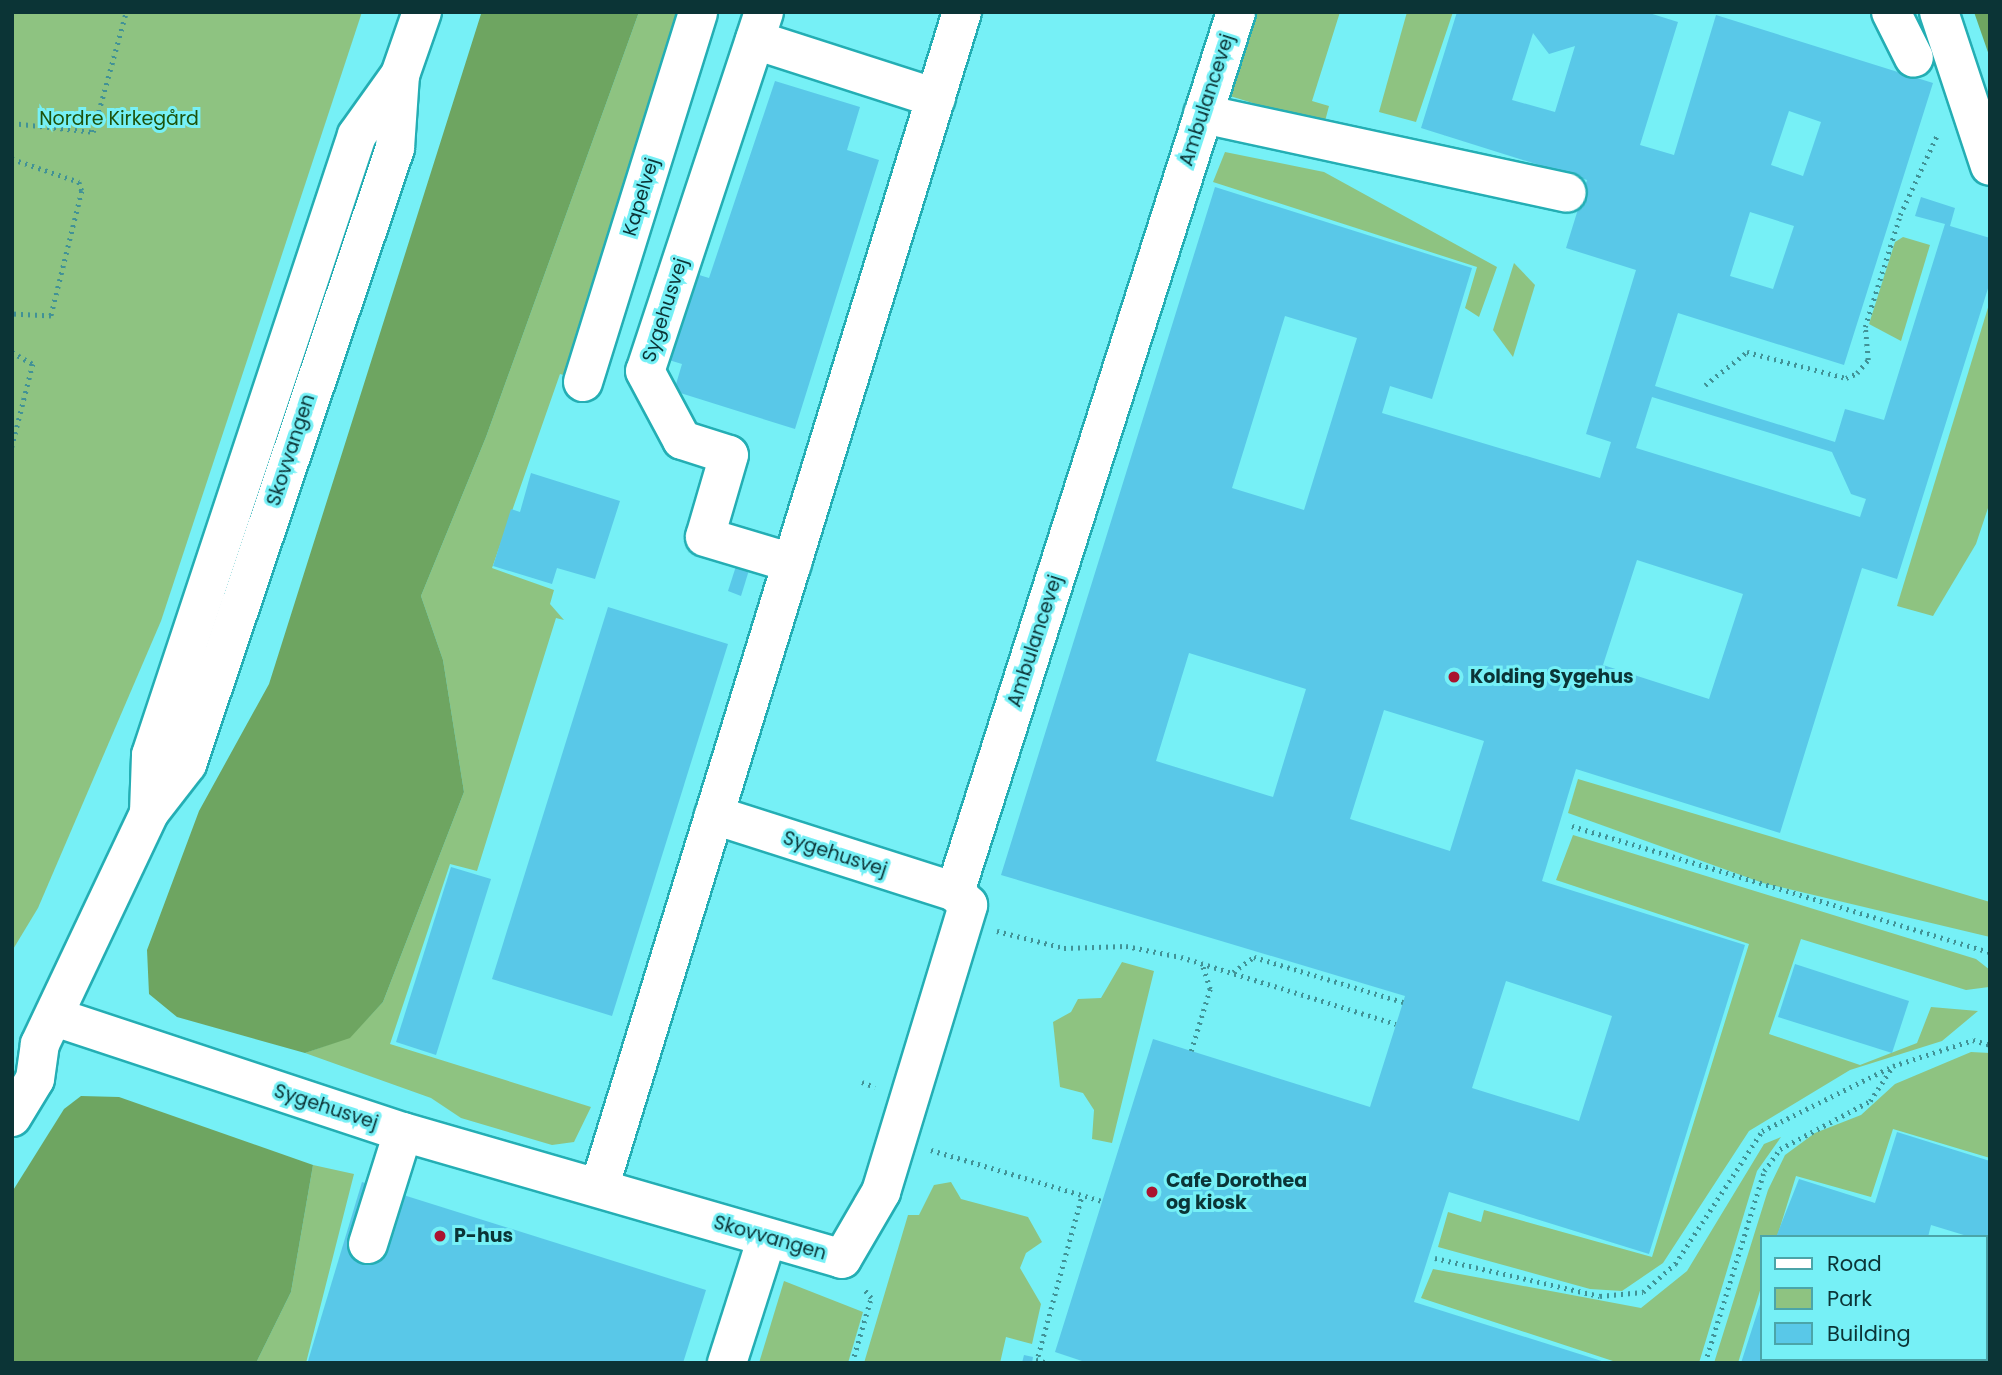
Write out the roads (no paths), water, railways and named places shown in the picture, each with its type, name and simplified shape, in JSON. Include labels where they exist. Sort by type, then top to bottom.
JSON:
[{"type":"street","name":"Skovvangen","points":[[12,1117],[35,1079],[36,1042],[149,813],[151,755],[357,135],[400,75],[422,12]]},
{"type":"street","name":"Kapelvej","points":[[583,382],[698,12]]},
{"type":"street","points":[[600,1185],[962,12]]},
{"type":"street","name":"Ambulancevej","points":[[842,1259],[881,1192],[959,907],[1236,12]]},
{"type":"street","points":[[1891,12],[1914,58]]},
{"type":"street","points":[[1939,12],[1990,166]]},
{"type":"street","name":"Sygehusvej","points":[[792,564],[705,537],[729,455],[682,440],[645,371],[760,26],[936,98]]},
{"type":"street","points":[[1203,114],[1567,193]]},
{"type":"street","name":"Sygehusvej","points":[[714,814],[959,907]]},
{"type":"street","name":"Sygehusvej","points":[[36,1042],[403,1132],[600,1185],[698,1217]]},
{"type":"street","points":[[368,1244],[403,1132]]},
{"type":"street","name":"Skovvangen","points":[[698,1217],[842,1259]]},
{"type":"street","points":[[727,1363],[767,1238]]},
{"type":"place","name":"Kolding Sygehus","points":[[1454,677]]},
{"type":"place","name":"Cafe Dorothea og kiosk","points":[[1152,1192]]},
{"type":"place","name":"P-hus","points":[[440,1236]]},
{"type":"park label","name":"Nordre Kirkegård","points":[[119,119]]}]
